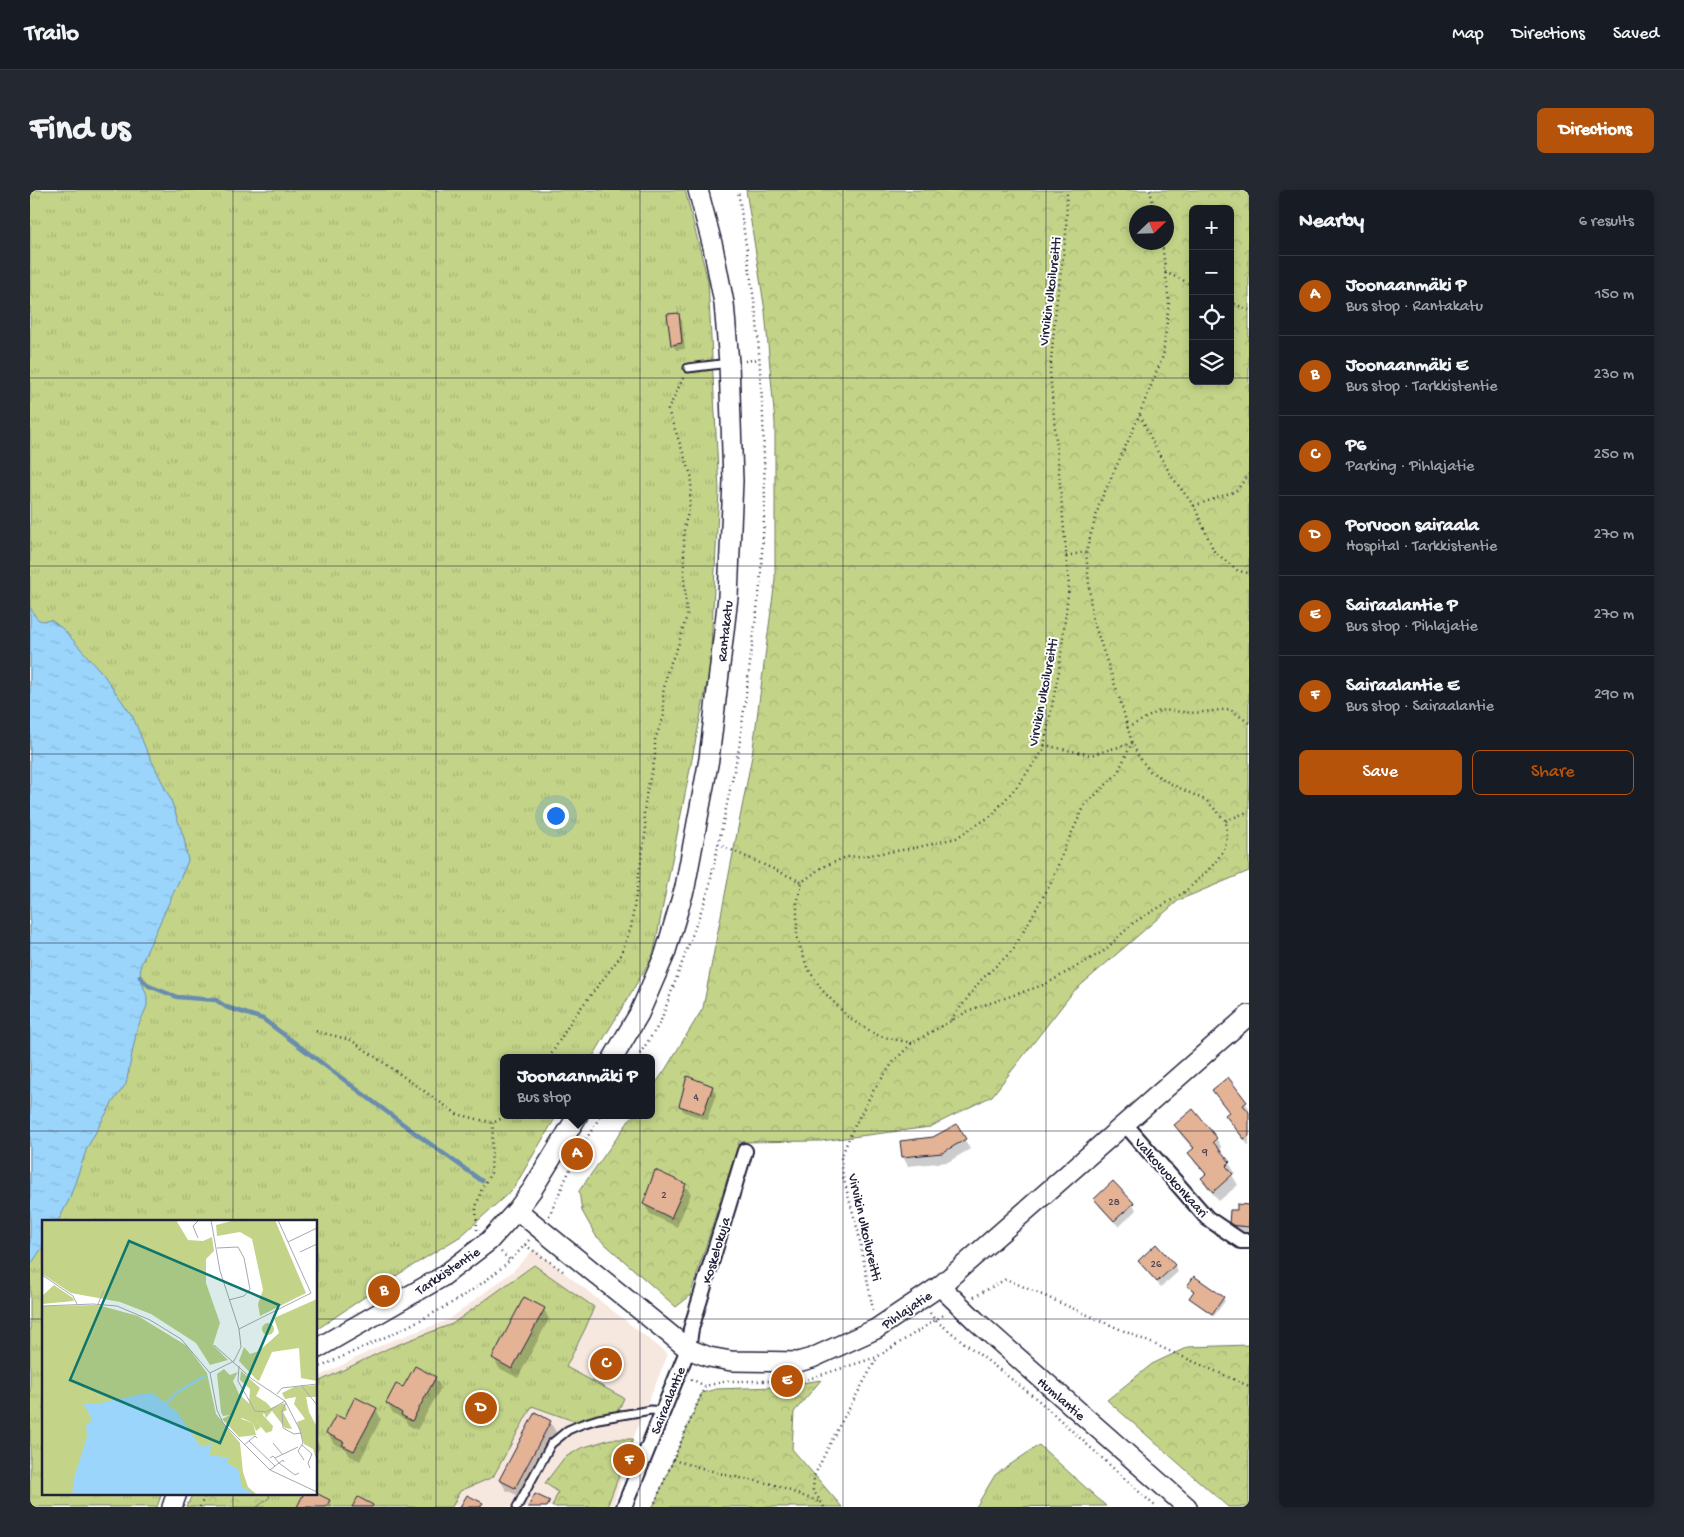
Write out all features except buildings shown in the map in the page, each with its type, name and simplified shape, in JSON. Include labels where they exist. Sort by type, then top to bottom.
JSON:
[{"type":"street","name":"Rantakatu","points":[[615,1054],[639,1014],[665,954],[685,887],[709,759],[729,578],[733,481],[729,363],[724,303],[713,247],[698,190]]},
{"type":"street","name":"Pihlajatie","points":[[517,1210],[688,1349],[709,1357],[731,1361],[798,1362],[866,1335],[940,1286],[1249,1015]]},
{"type":"street","points":[[517,1210],[532,1190],[576,1119]]},
{"type":"street","name":"Valkovuokonkaari","points":[[1124,1123],[1208,1218],[1241,1241],[1249,1241]]},
{"type":"street","name":"Koskelokuja","points":[[688,1349],[691,1329],[745,1151]]},
{"type":"street","name":"Tarkkistentie","points":[[318,1348],[454,1268],[489,1241],[517,1210]]},
{"type":"street","name":"Humlantie","points":[[940,1286],[1041,1380],[1187,1507]]},
{"type":"street","name":"Sairaalantie","points":[[624,1507],[688,1349]]},
{"type":"street","points":[[172,1507],[177,1494]]},
{"type":"lane","points":[[688,368],[729,363]]},
{"type":"lane","points":[[517,1507],[550,1444],[568,1430],[598,1419],[651,1410],[664,1410]]},
{"type":"path","name":"Virvikin ulkoilureitti","points":[[802,882],[821,868],[846,857],[915,848],[956,838],[990,816],[1023,778],[1043,751],[1059,671],[1069,586],[1050,372],[1056,306],[1066,235],[1067,190]]},
{"type":"path","points":[[1150,190],[1153,205]]},
{"type":"path","points":[[1163,250],[1169,302],[1163,356],[1140,414],[1100,502],[1086,552],[1092,617],[1132,743],[1139,757],[1150,771],[1173,785],[1207,801],[1226,821],[1249,811]]},
{"type":"path","points":[[1165,272],[1189,283]]},
{"type":"path","points":[[1234,304],[1249,310]]},
{"type":"path","points":[[551,1054],[573,1018],[620,957],[631,927],[646,829],[644,813],[646,795],[655,758],[656,740],[664,715],[663,693],[668,669],[678,646],[687,615],[684,578],[684,528],[689,510],[692,478],[668,410],[688,368]]},
{"type":"path","points":[[1140,414],[1156,450],[1172,477],[1194,506],[1214,551],[1238,571],[1249,573]]},
{"type":"path","points":[[1194,506],[1236,491],[1249,474]]},
{"type":"path","points":[[1066,556],[1086,552]]},
{"type":"path","points":[[1127,728],[1161,710],[1195,712],[1230,710],[1249,722]]},
{"type":"path","points":[[1044,744],[1091,755],[1132,743]]},
{"type":"path","points":[[950,1021],[981,980],[1013,950],[1052,881],[1064,847],[1085,806],[1117,774],[1132,743]]},
{"type":"path","name":"Virvikin ulkoilureitti","points":[[874,1317],[860,1239],[843,1177],[841,1157],[873,1091],[894,1061],[912,1042],[970,1010],[1046,984],[1104,951],[1133,923],[1185,892],[1215,863],[1225,848],[1227,836],[1226,821]]},
{"type":"path","points":[[718,844],[802,882],[797,903],[797,938],[807,967],[822,990],[850,1019],[879,1036],[912,1042]]},
{"type":"path","points":[[311,1030],[351,1040],[457,1114],[493,1123],[500,1119]]},
{"type":"path","points":[[471,1234],[476,1228],[476,1207],[482,1188],[491,1173],[493,1123]]},
{"type":"path","points":[[653,1507],[705,1386],[728,1381],[802,1381],[877,1357],[935,1320],[1006,1279],[1249,1386]]},
{"type":"path","points":[[920,1301],[935,1320],[1037,1399],[1156,1507]]},
{"type":"path","points":[[824,1507],[813,1490],[814,1476],[877,1357]]},
{"type":"path","points":[[673,1460],[730,1476],[772,1484],[820,1503]]},
{"type":"path","points":[[200,1507],[206,1494]]},
{"type":"shaded area","points":[[534,1249],[668,1354],[633,1439],[613,1507],[186,1507],[192,1494],[318,1494],[318,1377],[386,1343],[448,1320],[512,1272]]},
{"type":"green space","points":[[30,190],[685,190],[708,281],[719,490],[710,668],[653,956],[594,1054],[500,1054],[500,1119],[555,1119],[513,1189],[461,1236],[394,1277],[318,1329],[318,1220],[42,1220],[42,1494],[162,1494],[157,1507],[30,1507]]},
{"type":"green space","points":[[746,190],[1249,190],[1249,871],[1179,900],[1073,992],[992,1096],[930,1127],[821,1141],[739,1142],[690,1296],[676,1307],[596,1236],[582,1211],[579,1191],[630,1119],[655,1119],[655,1084],[703,1008],[752,756],[775,580],[775,423],[765,311]]},
{"type":"green space","points":[[534,1265],[594,1307],[566,1367],[624,1398],[616,1416],[582,1424],[532,1406],[493,1477],[460,1491],[452,1507],[257,1507],[270,1497],[268,1494],[318,1494],[318,1382],[389,1348],[452,1324]]},
{"type":"green space","points":[[1249,1345],[1249,1507],[1228,1507],[1107,1400],[1152,1364],[1188,1347]]},
{"type":"green space","points":[[821,1380],[794,1412],[792,1449],[842,1507],[653,1507],[702,1393],[716,1389],[776,1387]]},
{"type":"green space","points":[[611,1439],[633,1439],[607,1507],[552,1507],[558,1492],[545,1483],[564,1458],[581,1448]]},
{"type":"green space","points":[[1039,1445],[1106,1506],[976,1507],[995,1475]]},
{"type":"green space","points":[[192,1494],[268,1494],[270,1497],[259,1507],[186,1507]]},
{"type":"water","points":[[30,607],[38,619],[43,621],[51,620],[64,630],[103,674],[133,717],[145,747],[171,800],[184,838],[188,861],[141,964],[140,977],[147,996],[147,1006],[137,1029],[126,1084],[112,1103],[87,1148],[69,1200],[59,1220],[42,1220],[42,1248],[30,1266]]},
{"type":"waterway","points":[[140,977],[149,986],[177,997],[216,1000],[226,1007],[263,1019],[482,1181]]},
{"type":"place","name":"Joonaanmäki P","points":[[577,1154]]},
{"type":"place","name":"Joonaanmäki E","points":[[384,1291]]},
{"type":"place","name":"P6","points":[[606,1364]]},
{"type":"place","name":"Sairaalantie P","points":[[787,1381]]},
{"type":"place","name":"Porvoon sairaala","points":[[481,1408]]},
{"type":"place","name":"Sairaalantie E","points":[[629,1460]]}]
